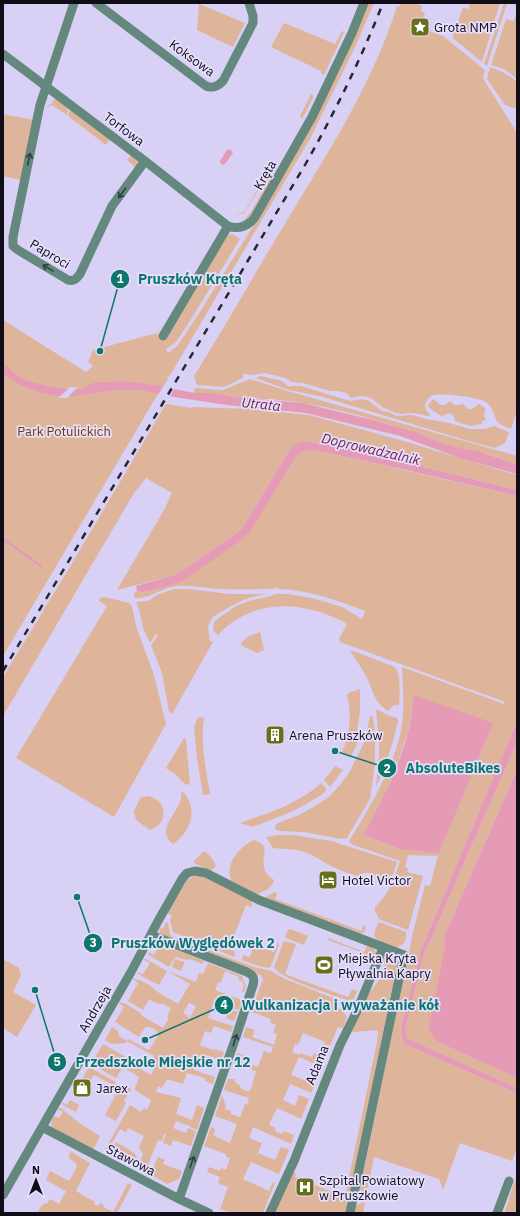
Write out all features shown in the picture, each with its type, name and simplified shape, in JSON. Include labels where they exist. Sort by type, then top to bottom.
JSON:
[{"type":"street","points":[[46,86],[74,3]]},
{"type":"street","name":"Koksowa","points":[[96,3],[206,86],[211,88],[217,86],[223,81],[253,23],[253,16],[248,3]]},
{"type":"street","name":"Kręta","points":[[228,226],[238,228],[252,222],[256,216],[312,117],[347,46],[364,3]]},
{"type":"street","name":"Torfowa","points":[[3,54],[146,161],[228,226]]},
{"type":"street","name":"Paproci","points":[[46,86],[38,113],[13,237],[14,246],[18,250],[68,280],[76,280],[112,206],[146,161]]},
{"type":"street","points":[[163,336],[228,226]]},
{"type":"street","name":"Andrzeja","points":[[3,1195],[131,972],[184,875],[195,871],[206,873],[259,900],[383,948]]},
{"type":"street","points":[[150,935],[247,972],[253,977],[253,985],[236,1037],[179,1199]]},
{"type":"street","points":[[350,1213],[404,955],[383,948]]},
{"type":"street","name":"Adama","points":[[270,1213],[294,1161],[340,1045],[356,1013],[383,948]]},
{"type":"street","name":"Stawowa","points":[[42,1127],[179,1199],[209,1213]]},
{"type":"street","points":[[497,1213],[509,1181]]},
{"type":"green space","name":"Park Potulickich","points":[[368,3],[374,3],[356,45],[311,137],[169,377],[167,377],[168,379],[3,656],[3,320],[86,372],[93,366],[88,362],[93,350],[157,333],[162,325],[157,334],[158,336],[227,235],[232,234],[240,239],[176,342],[166,349],[168,353],[171,351],[170,355],[172,350],[178,345],[198,315],[260,215]]},
{"type":"green space","points":[[402,3],[413,3],[422,6],[421,11],[425,13],[420,28],[443,36],[485,70],[483,77],[484,80],[517,133],[517,410],[511,429],[498,422],[492,408],[486,402],[467,397],[450,395],[431,396],[425,406],[430,415],[428,416],[413,413],[401,414],[384,408],[368,397],[360,396],[351,398],[346,393],[330,391],[303,383],[291,382],[286,378],[265,373],[249,375],[243,373],[243,378],[224,387],[197,385],[194,376],[337,138],[377,60],[397,6],[400,6]]},
{"type":"green space","points":[[470,3],[500,3],[482,62],[453,38],[463,8],[469,9]]},
{"type":"green space","points":[[504,3],[507,3],[487,66],[484,64]]},
{"type":"green space","points":[[199,4],[245,23],[233,47],[197,30]]},
{"type":"green space","points":[[517,11],[517,79],[504,69],[491,65],[506,19],[514,21]]},
{"type":"green space","points":[[284,23],[335,44],[342,31],[344,32],[324,75],[321,71],[271,47]]},
{"type":"green space","points":[[490,67],[505,73],[517,82],[517,109],[505,105],[487,79]]},
{"type":"green space","points":[[311,94],[314,96],[302,119],[300,116]]},
{"type":"green space","points":[[55,98],[68,108],[67,115],[52,105],[45,108],[52,103]]},
{"type":"green space","points":[[70,109],[110,139],[106,145],[68,116]]},
{"type":"green space","points":[[3,114],[33,120],[21,180],[3,176]]},
{"type":"green space","points":[[131,155],[137,160],[138,163],[135,170],[134,166],[127,160]]},
{"type":"green space","points":[[274,162],[277,164],[266,178],[244,213],[234,215],[244,212]]},
{"type":"green space","points":[[277,171],[250,218],[243,222],[251,212],[269,180]]},
{"type":"green space","points":[[261,376],[282,381],[288,386],[301,386],[350,401],[361,399],[369,401],[382,411],[397,416],[412,415],[470,429],[485,429],[494,426],[509,432],[505,443],[495,448],[323,397],[289,390],[255,378]]},
{"type":"green space","points":[[250,379],[517,456],[517,464],[484,453],[458,448],[382,422],[343,411],[287,401],[194,393],[195,388],[223,390]]},
{"type":"green space","points":[[434,399],[440,405],[445,405],[450,401],[455,405],[463,404],[468,409],[472,409],[479,404],[485,408],[484,416],[486,419],[481,424],[471,426],[455,421],[453,415],[450,413],[444,415],[443,417],[429,408],[428,405]]},
{"type":"green space","points":[[166,404],[191,408],[250,409],[309,415],[404,441],[517,475],[517,490],[341,447],[302,441],[290,449],[241,530],[185,569],[172,576],[117,590],[164,510],[172,493],[146,478],[134,493],[3,716],[3,677]]},
{"type":"green space","points":[[307,450],[315,450],[330,453],[517,496],[517,721],[421,950],[402,1023],[401,1033],[404,1044],[517,1093],[517,1148],[512,1161],[460,1143],[443,1190],[439,1179],[374,1157],[366,1195],[360,1189],[413,932],[425,885],[430,886],[438,856],[408,855],[405,867],[408,868],[407,872],[423,876],[408,930],[379,919],[375,911],[375,907],[391,886],[400,861],[351,844],[349,841],[380,788],[397,746],[403,715],[402,667],[504,704],[505,702],[340,642],[339,639],[347,624],[314,610],[280,606],[263,608],[247,614],[232,623],[218,635],[215,632],[214,633],[213,627],[215,621],[238,605],[276,594],[288,594],[312,598],[333,604],[344,608],[362,619],[365,611],[322,596],[301,591],[279,589],[275,587],[275,589],[219,589],[176,586],[140,598],[135,598],[134,593],[137,591],[142,592],[161,588],[250,532],[297,455]],"holes":[[[414,696],[400,849],[363,835],[382,802],[395,770],[408,731]]]},
{"type":"green space","points":[[174,589],[189,589],[229,594],[267,594],[243,600],[214,616],[208,629],[209,640],[213,642],[172,714],[169,712],[162,673],[151,645],[158,635],[156,634],[150,643],[143,628],[136,602],[148,601],[157,595]]},
{"type":"green space","points":[[102,597],[129,603],[132,606],[136,626],[154,675],[166,724],[114,817],[16,758],[107,606],[98,600]]},
{"type":"green space","points":[[260,632],[264,650],[257,653],[241,645],[241,643],[249,636]]},
{"type":"green space","points":[[350,651],[395,667],[399,680],[399,705],[394,705],[388,711],[379,703],[374,695],[369,681]]},
{"type":"green space","points":[[360,689],[360,711],[357,734],[360,738],[351,756],[342,752],[347,738],[350,716],[347,695],[349,694],[348,693]]},
{"type":"green space","points":[[376,710],[397,718],[398,721],[389,754],[376,787],[379,740]]},
{"type":"green space","points":[[370,716],[373,718],[375,732],[375,762],[370,799],[347,838],[341,839],[304,832],[276,830],[276,824],[301,814],[315,806],[329,797],[339,786],[349,773],[365,741]]},
{"type":"green space","points":[[198,717],[204,718],[203,747],[210,794],[203,795],[194,727]]},
{"type":"green space","points":[[184,738],[186,740],[190,783],[187,785],[166,768]]},
{"type":"green space","points":[[517,742],[517,770],[446,932],[444,940],[445,948],[438,1042],[517,1078],[517,1088],[409,1039],[405,1032],[423,957]]},
{"type":"green space","points":[[335,766],[343,770],[330,787],[324,780]]},
{"type":"green space","points":[[321,783],[327,789],[323,794],[293,811],[253,827],[240,823],[293,802],[303,797]]},
{"type":"green space","points":[[181,792],[184,793],[189,800],[192,814],[188,828],[173,844],[168,839],[166,828],[181,801]]},
{"type":"green space","points":[[148,796],[155,798],[159,802],[164,812],[161,823],[150,830],[137,821],[134,811],[141,797]]},
{"type":"green space","points":[[293,835],[331,841],[397,862],[393,875],[383,877],[370,873],[364,873],[357,876],[331,866],[310,854],[297,850],[273,848],[266,837]]},
{"type":"green space","points":[[254,840],[263,845],[265,851],[263,862],[265,869],[270,878],[274,880],[267,889],[257,894],[231,881],[230,872],[231,863],[236,855],[242,848]]},
{"type":"green space","points":[[204,851],[211,857],[216,866],[211,871],[194,863],[194,861]]},
{"type":"green space","points":[[196,875],[209,879],[252,901],[252,907],[246,905],[229,949],[235,952],[234,957],[173,932],[170,920],[172,916],[167,913],[186,881]]},
{"type":"green space","points":[[275,892],[277,893],[275,899],[329,919],[328,922],[266,898]]},
{"type":"green space","points":[[330,919],[361,931],[365,925],[366,929],[360,934],[329,923]]},
{"type":"green space","points":[[166,922],[168,923],[170,934],[173,937],[254,967],[271,971],[285,979],[338,1000],[336,1007],[342,1010],[347,1017],[343,1028],[338,1027],[330,1046],[324,1044],[325,1042],[303,1033],[298,1045],[295,1044],[292,1052],[299,1055],[300,1053],[312,1057],[314,1053],[319,1056],[320,1054],[325,1058],[322,1067],[299,1057],[291,1075],[315,1084],[311,1093],[290,1084],[283,1100],[295,1106],[299,1095],[309,1099],[301,1119],[277,1108],[269,1125],[276,1128],[275,1131],[282,1134],[284,1131],[294,1135],[291,1144],[253,1127],[249,1138],[262,1143],[258,1153],[275,1160],[281,1147],[289,1150],[279,1174],[251,1162],[243,1179],[269,1191],[273,1182],[275,1183],[263,1213],[233,1213],[220,1209],[228,1187],[218,1183],[220,1177],[207,1172],[209,1167],[220,1171],[221,1168],[226,1170],[230,1158],[226,1157],[226,1154],[204,1146],[211,1127],[215,1130],[214,1136],[230,1143],[237,1124],[215,1116],[222,1095],[226,1106],[225,1109],[231,1111],[231,1114],[240,1117],[245,1104],[247,1105],[249,1098],[224,1090],[228,1079],[234,1079],[236,1083],[241,1086],[240,1088],[249,1092],[253,1084],[256,1071],[233,1063],[237,1053],[246,1056],[245,1059],[251,1061],[250,1064],[258,1067],[264,1051],[271,1053],[273,1047],[243,1037],[246,1027],[255,1030],[252,1037],[274,1045],[277,1034],[273,1033],[276,1025],[270,1022],[271,1019],[251,1012],[263,979],[260,974],[256,975],[160,934],[159,927],[163,929]]},
{"type":"green space","points":[[379,922],[406,932],[406,939],[404,943],[398,947],[395,947],[376,939],[374,934]]},
{"type":"green space","points":[[290,929],[308,936],[304,945],[285,937]]},
{"type":"green space","points":[[328,938],[364,952],[367,946],[372,947],[376,952],[375,958],[371,962],[363,963],[366,954],[328,940]]},
{"type":"green space","points":[[284,941],[296,944],[285,974],[348,997],[352,989],[357,991],[354,999],[347,1000],[319,990],[295,981],[278,971],[274,967]]},
{"type":"green space","points":[[158,942],[164,943],[163,945],[204,961],[203,964],[189,959],[175,957],[169,967],[149,955],[148,952],[154,955],[157,949],[152,946]]},
{"type":"green space","points":[[278,942],[279,945],[269,968],[242,960],[243,955],[250,957],[254,945],[274,952]]},
{"type":"green space","points":[[386,954],[394,957],[397,965],[346,1213],[274,1213],[294,1172],[296,1173],[295,1177],[345,1197],[377,1042],[378,1030],[351,1031],[369,993],[378,981],[385,966],[383,961]]},
{"type":"green space","points":[[3,959],[19,968],[21,976],[13,992],[36,1005],[17,1037],[3,1028]]},
{"type":"green space","points":[[146,959],[167,971],[159,985],[144,978],[137,972],[143,974],[150,963],[144,960]]},
{"type":"green space","points":[[175,959],[185,962],[181,971],[172,967]]},
{"type":"green space","points":[[208,963],[242,976],[246,986],[244,992],[242,991],[244,985],[242,981],[238,980],[239,977],[225,971],[221,982],[218,983],[215,990],[242,1000],[239,1010],[232,1008],[234,1005],[215,999],[208,1018],[233,1026],[231,1032],[214,1026],[211,1033],[205,1031],[200,1045],[224,1052],[221,1060],[207,1055],[206,1058],[200,1055],[194,1070],[215,1077],[213,1084],[205,1081],[205,1078],[187,1073],[183,1084],[167,1079],[162,1088],[158,1086],[156,1092],[181,1098],[176,1114],[192,1120],[197,1105],[204,1108],[197,1130],[176,1121],[173,1128],[186,1133],[188,1128],[196,1131],[191,1146],[173,1140],[171,1146],[163,1143],[166,1134],[164,1134],[162,1141],[158,1140],[145,1172],[138,1168],[143,1154],[139,1147],[144,1136],[128,1128],[126,1132],[120,1129],[111,1145],[109,1152],[105,1150],[130,1105],[141,1112],[144,1108],[147,1110],[151,1100],[135,1090],[139,1077],[123,1067],[116,1078],[91,1064],[103,1044],[129,1059],[138,1065],[137,1067],[151,1075],[157,1063],[152,1060],[154,1056],[127,1041],[128,1039],[149,1050],[159,1034],[153,1028],[145,1027],[139,1037],[115,1022],[124,1007],[119,1002],[126,1004],[141,1013],[142,1016],[163,1028],[169,1020],[167,1016],[171,1008],[163,1004],[158,1004],[149,999],[143,1010],[128,1001],[138,983],[133,978],[148,985],[178,1004],[190,984],[167,971],[196,982],[199,973],[203,974]],"holes":[[[189,1003],[196,1006],[190,1018],[183,1013]]]},
{"type":"green space","points":[[229,1009],[238,1012],[234,1021],[226,1018]]},
{"type":"green space","points":[[112,1027],[118,1031],[119,1036],[127,1041],[126,1043],[112,1044],[105,1040]]},
{"type":"green space","points":[[89,1067],[116,1082],[115,1084],[124,1089],[126,1086],[131,1089],[124,1101],[126,1103],[116,1121],[105,1115],[119,1088],[94,1075],[87,1085],[81,1082],[77,1091],[76,1090]]},
{"type":"green space","points":[[70,1100],[79,1105],[76,1112],[63,1105],[62,1102],[67,1105]]},
{"type":"green space","points":[[61,1108],[79,1123],[100,1136],[93,1150],[52,1127],[51,1122],[54,1116],[59,1118],[63,1112],[57,1109]]},
{"type":"green space","points":[[116,1142],[134,1153],[137,1157],[133,1165],[115,1156],[117,1150],[113,1148]]},
{"type":"green space","points":[[70,1151],[90,1163],[76,1191],[95,1202],[94,1204],[98,1206],[100,1203],[104,1205],[103,1207],[113,1212],[128,1183],[132,1185],[117,1213],[38,1213],[41,1206],[46,1203],[47,1204],[50,1199],[59,1204],[66,1191],[46,1180],[50,1171],[69,1181],[77,1167],[76,1163],[69,1158]]},
{"type":"green space","points":[[158,1157],[165,1160],[163,1164],[182,1171],[179,1179],[167,1184],[150,1174]]},
{"type":"green space","points":[[517,1174],[517,1213],[504,1213],[506,1208]]},
{"type":"green space","points":[[365,1202],[363,1213],[354,1213],[356,1205]]},
{"type":"water","points":[[229,149],[233,152],[225,164],[222,165],[220,161]]},
{"type":"water","name":"Utrata","points":[[3,364],[25,380],[55,388],[81,390],[93,383],[122,381],[154,385],[194,393],[211,393],[234,397],[303,403],[373,420],[418,433],[458,448],[480,452],[517,464],[517,474],[460,458],[400,436],[306,413],[227,405],[174,397],[142,390],[115,390],[73,396],[55,396],[24,387],[3,374]]},
{"type":"water","points":[[302,441],[341,447],[517,490],[517,496],[315,450],[305,451],[297,455],[250,532],[241,540],[183,581],[161,588],[142,592],[137,591],[136,586],[172,576],[185,569],[241,530],[290,449],[295,444]]},
{"type":"water","points":[[414,695],[493,723],[439,853],[400,849],[363,835],[383,798],[404,746],[409,727]]},
{"type":"water","points":[[517,721],[517,742],[423,957],[405,1032],[409,1039],[517,1088],[517,1093],[404,1044],[401,1033],[402,1023],[421,950]]},
{"type":"water","points":[[517,770],[517,1078],[438,1042],[430,1032],[429,1026],[445,948],[444,940],[446,932]]},
{"type":"pier","points":[[164,385],[175,387],[169,398],[158,395]]},
{"type":"pier","points":[[70,387],[78,387],[67,398],[58,398]]},
{"type":"waterway","name":"Doprowadzalnik","points":[[3,539],[41,566]]},
{"type":"railway","points":[[3,671],[305,165],[347,85],[383,3]]},
{"type":"place","name":"Grota NMP","points":[[420,27]]},
{"type":"place","name":"Pruszków Kręta","points":[[100,351]]},
{"type":"place","name":"Arena Pruszków","points":[[275,735]]},
{"type":"place","name":"AbsoluteBikes","points":[[335,751]]},
{"type":"place","name":"Hotel Victor","points":[[328,880]]},
{"type":"place","name":"Pruszków Wyględówek 2","points":[[77,897]]},
{"type":"place","name":"Miejska Kryta Pływalnia Kapry","points":[[324,965]]},
{"type":"place","name":"Przedszkole Miejskie nr 12","points":[[35,990]]},
{"type":"place","name":"Wulkanizacja i wyważanie kół","points":[[145,1040]]},
{"type":"place","name":"Jarex","points":[[82,1088]]},
{"type":"place","name":"Szpital Powiatowy w Pruszkowie","points":[[305,1187]]}]
